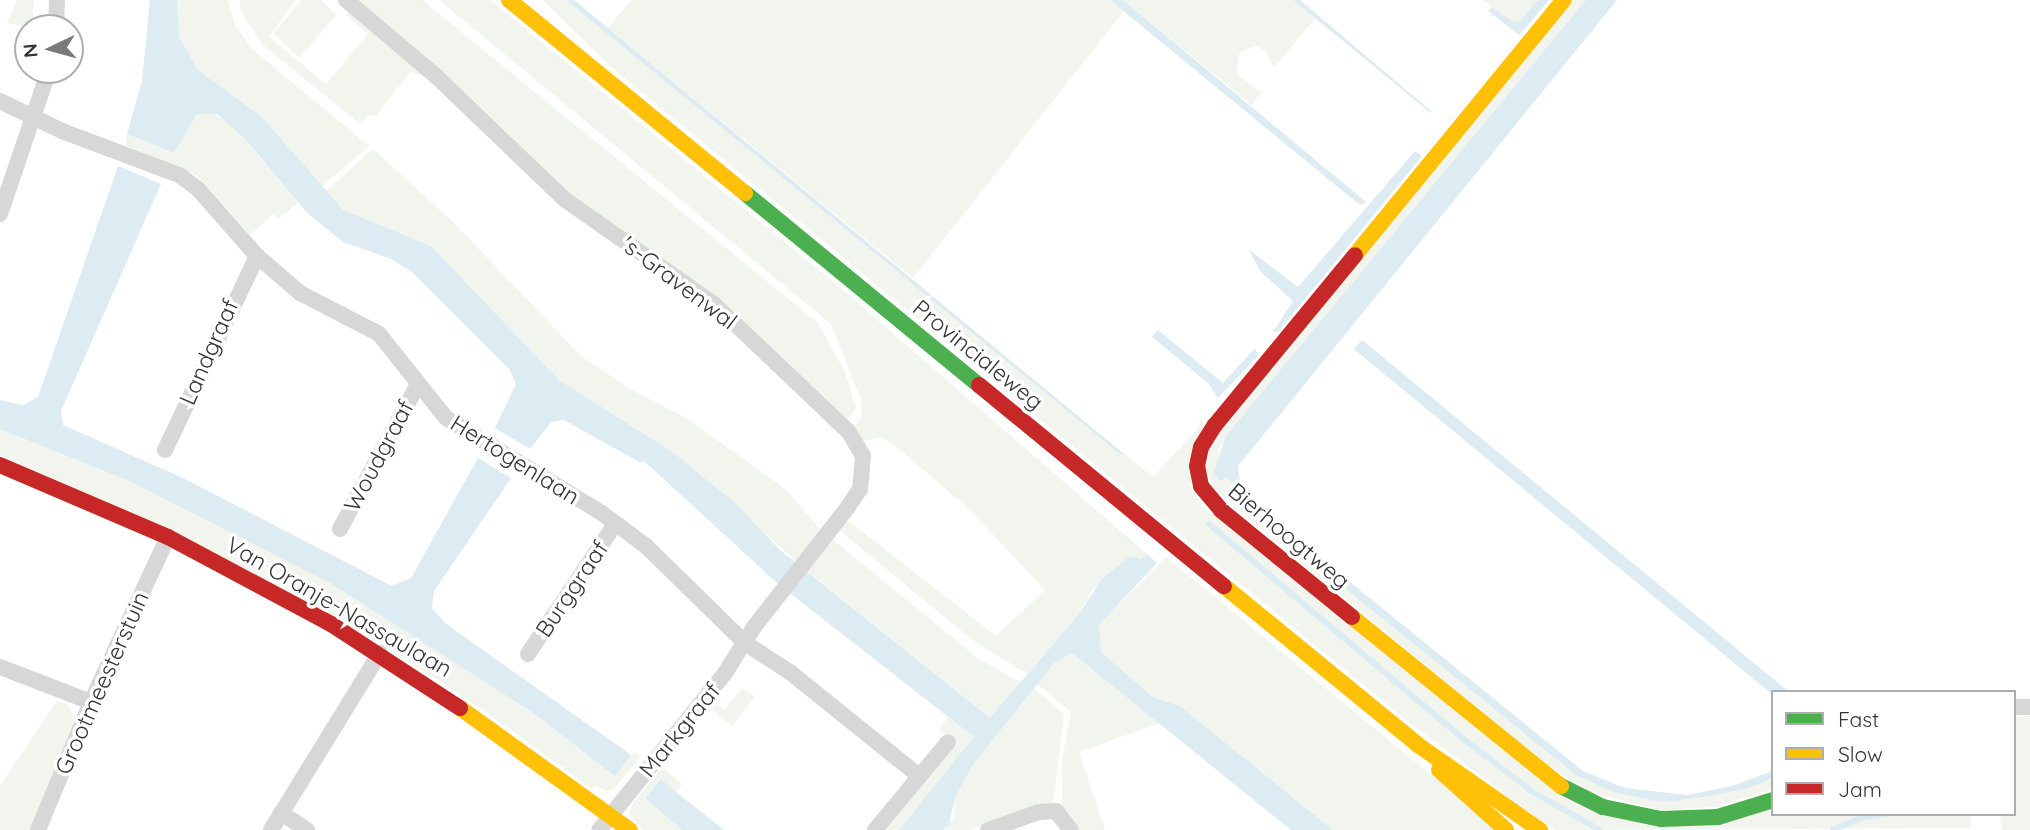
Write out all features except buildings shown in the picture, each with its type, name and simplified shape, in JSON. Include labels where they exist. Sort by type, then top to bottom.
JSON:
[{"type":"street","name":"'s-Gravenwal","points":[[346,0],[437,77],[564,199],[714,304],[848,431],[863,456],[860,489],[780,592],[745,643]]},
{"type":"street","name":"Provincialeweg","points":[[509,0],[1418,745],[1540,830]]},
{"type":"street","name":"Bierhoogtweg","points":[[1564,0],[1215,425],[1201,447],[1197,467],[1200,486],[1221,510],[1562,787],[1603,807],[1661,819],[1718,817],[1771,801]]},
{"type":"street","points":[[0,214],[45,84]]},
{"type":"street","name":"Hertogenlaan","points":[[0,100],[33,117],[179,175],[198,189],[257,256],[300,293],[379,334],[446,418],[615,524],[680,576],[745,643],[790,673],[919,776]]},
{"type":"street","name":"Landgraaf","points":[[165,450],[257,256]]},
{"type":"street","name":"Woudgraaf","points":[[340,529],[418,384]]},
{"type":"street","name":"Van Oranje-Nassaulaan","points":[[0,465],[168,537],[380,653],[515,743],[630,830]]},
{"type":"street","name":"Burggraaf","points":[[528,654],[615,524]]},
{"type":"street","name":"Grootmeesterstuin","points":[[38,830],[90,702],[168,537]]},
{"type":"street","name":"Markgraaf","points":[[599,830],[745,643]]},
{"type":"street","points":[[271,830],[380,653]]},
{"type":"street","points":[[0,667],[90,702]]},
{"type":"street","points":[[874,830],[948,743]]},
{"type":"street","name":"Provincialeweg","points":[[1418,745],[1453,786],[1506,830]]},
{"type":"street","points":[[988,830],[1048,811],[1056,811],[1071,829]]},
{"type":"street","points":[[281,813],[307,830]]},
{"type":"shaded area","points":[[17,0],[34,0],[33,14],[14,14],[14,24],[7,23]]},
{"type":"shaded area","points":[[150,0],[177,0],[179,37],[198,70],[262,117],[343,210],[431,246],[559,380],[671,451],[735,503],[780,550],[990,718],[1079,614],[1102,579],[1130,556],[1140,559],[1148,555],[1157,563],[1099,625],[1101,652],[1154,698],[1180,706],[1333,830],[1291,830],[1072,653],[1054,663],[972,766],[955,798],[949,825],[942,830],[899,830],[974,737],[777,583],[644,461],[641,463],[564,420],[551,422],[530,449],[495,428],[516,384],[510,370],[412,272],[389,258],[343,242],[307,213],[244,138],[217,114],[197,114],[174,153],[127,134],[142,81]]},
{"type":"shaded area","points":[[177,0],[228,0],[235,25],[253,50],[369,146],[321,187],[262,117],[198,70],[179,37]]},
{"type":"shaded area","points":[[239,0],[295,0],[269,37],[326,84],[368,34],[346,15],[349,10],[424,77],[411,71],[376,116],[368,115],[360,124],[264,46],[244,18]]},
{"type":"shaded area","points":[[301,0],[321,0],[336,15],[299,58],[274,33]]},
{"type":"shaded area","points":[[353,0],[422,0],[818,323],[845,372],[856,408],[845,423],[717,299],[586,209],[467,94]]},
{"type":"shaded area","points":[[439,0],[490,0],[844,291],[1148,555],[1141,559],[1130,556],[1091,592],[1079,614],[1027,674],[971,639],[838,529],[846,519],[996,636],[1045,590],[968,508],[900,450],[881,437],[863,441],[853,431],[862,415],[861,400],[831,324]]},
{"type":"shaded area","points":[[543,0],[566,0],[1153,477],[1198,429],[1201,418],[1206,425],[1190,487],[1205,508],[1601,815],[1771,809],[1771,816],[1971,816],[1971,828],[1555,830],[1546,825],[1404,718],[610,66]]},
{"type":"shaded area","points":[[566,0],[574,0],[1125,455],[1120,454]]},
{"type":"shaded area","points":[[631,0],[1110,0],[1124,11],[913,278],[608,28]]},
{"type":"shaded area","points":[[1110,0],[1123,0],[1366,202],[1361,205],[1350,197]]},
{"type":"shaded area","points":[[1123,0],[1293,0],[1315,18],[1274,68],[1266,51],[1256,46],[1239,53],[1237,74],[1261,92],[1252,105]]},
{"type":"shaded area","points":[[1293,0],[1300,0],[1432,112],[1431,113]]},
{"type":"shaded area","points":[[1483,0],[1538,0],[1520,21],[1513,23]]},
{"type":"shaded area","points":[[1538,0],[1549,0],[1519,35],[1488,11],[1492,7],[1513,22],[1520,21]]},
{"type":"shaded area","points":[[1574,0],[1586,0],[1218,450],[1225,476],[1276,529],[1576,775],[1664,802],[1756,786],[1771,778],[1771,790],[1716,807],[1661,810],[1592,793],[1538,759],[1214,489],[1207,471],[1210,444]]},
{"type":"shaded area","points":[[1586,0],[1617,0],[1238,466],[1241,486],[1282,527],[1583,771],[1625,788],[1687,795],[1732,786],[1771,772],[1771,778],[1756,786],[1711,796],[1664,802],[1616,793],[1576,775],[1319,567],[1226,477],[1221,481],[1213,475],[1226,436]]},
{"type":"shaded area","points":[[210,112],[232,125],[298,203],[278,219],[273,214],[250,235],[198,176],[125,145],[127,134],[174,153],[186,125],[197,114]]},
{"type":"shaded area","points":[[373,149],[452,221],[581,356],[630,389],[686,418],[784,488],[820,529],[796,561],[671,451],[559,380],[431,246],[343,210],[325,192]]},
{"type":"shaded area","points":[[1415,151],[1422,156],[1278,332],[1273,332],[1293,301],[1260,271],[1249,250],[1298,287]]},
{"type":"shaded area","points":[[118,166],[161,184],[61,411],[63,425],[185,479],[392,586],[411,578],[478,458],[511,478],[434,591],[432,608],[445,623],[631,755],[615,776],[532,712],[330,583],[127,480],[0,429],[0,400],[23,405],[38,397]]},
{"type":"shaded area","points":[[1158,330],[1223,383],[1255,348],[1258,356],[1218,398],[1208,383],[1152,337]]},
{"type":"shaded area","points":[[1362,340],[1787,690],[1771,690],[1771,693],[1354,349]]},
{"type":"shaded area","points":[[0,429],[127,480],[330,583],[532,712],[615,775],[634,752],[640,757],[614,789],[605,791],[595,785],[592,789],[488,713],[374,639],[378,633],[372,629],[367,635],[0,455]]},
{"type":"shaded area","points":[[832,539],[979,659],[1020,682],[994,715],[990,718],[806,570]]},
{"type":"shaded area","points":[[1166,557],[1495,830],[1333,830],[1180,706],[1155,699],[1101,652],[1099,625]]},
{"type":"shaded area","points":[[1072,653],[1160,723],[1079,752],[1105,830],[1078,830],[1062,807],[1062,760],[1071,712],[1037,684],[1054,663]]},
{"type":"shaded area","points":[[742,688],[755,697],[732,726],[710,708],[714,702],[724,710]]},
{"type":"shaded area","points":[[1034,688],[1064,714],[1053,804],[1038,804],[971,830],[942,830],[954,818],[955,798],[972,766]]},
{"type":"shaded area","points":[[57,701],[67,704],[75,718],[31,830],[0,830],[0,786]]},
{"type":"shaded area","points":[[949,716],[974,738],[899,830],[886,830],[957,744],[939,729]]},
{"type":"shaded area","points":[[2030,716],[2030,830],[2002,830],[2000,816],[2016,816],[2016,717]]},
{"type":"shaded area","points":[[662,767],[682,784],[676,792],[660,779],[645,798],[682,830],[642,830],[629,814],[633,803]]},
{"type":"shaded area","points":[[661,779],[724,830],[682,830],[645,798]]},
{"type":"waterway","points":[[1209,524],[1461,737],[1533,792],[1600,830]]},
{"type":"waterway","points":[[1833,830],[1871,816]]},
{"type":"traffic: fast","points":[[745,193],[979,385]]},
{"type":"traffic: fast","points":[[1561,786],[1603,807],[1661,819],[1718,817],[1771,801]]},
{"type":"traffic: slow","points":[[509,0],[745,193]]},
{"type":"traffic: slow","points":[[1355,255],[1564,0]]},
{"type":"traffic: slow","points":[[1224,586],[1418,745],[1540,830]]},
{"type":"traffic: slow","points":[[1352,617],[1561,786]]},
{"type":"traffic: slow","points":[[460,708],[630,830]]},
{"type":"traffic: slow","points":[[1439,770],[1506,830]]},
{"type":"traffic: jam","points":[[1352,617],[1221,510],[1201,486],[1197,466],[1201,447],[1215,425],[1355,255]]},
{"type":"traffic: jam","points":[[979,385],[1224,586]]},
{"type":"traffic: jam","points":[[0,465],[168,537],[331,624],[460,708]]}]
